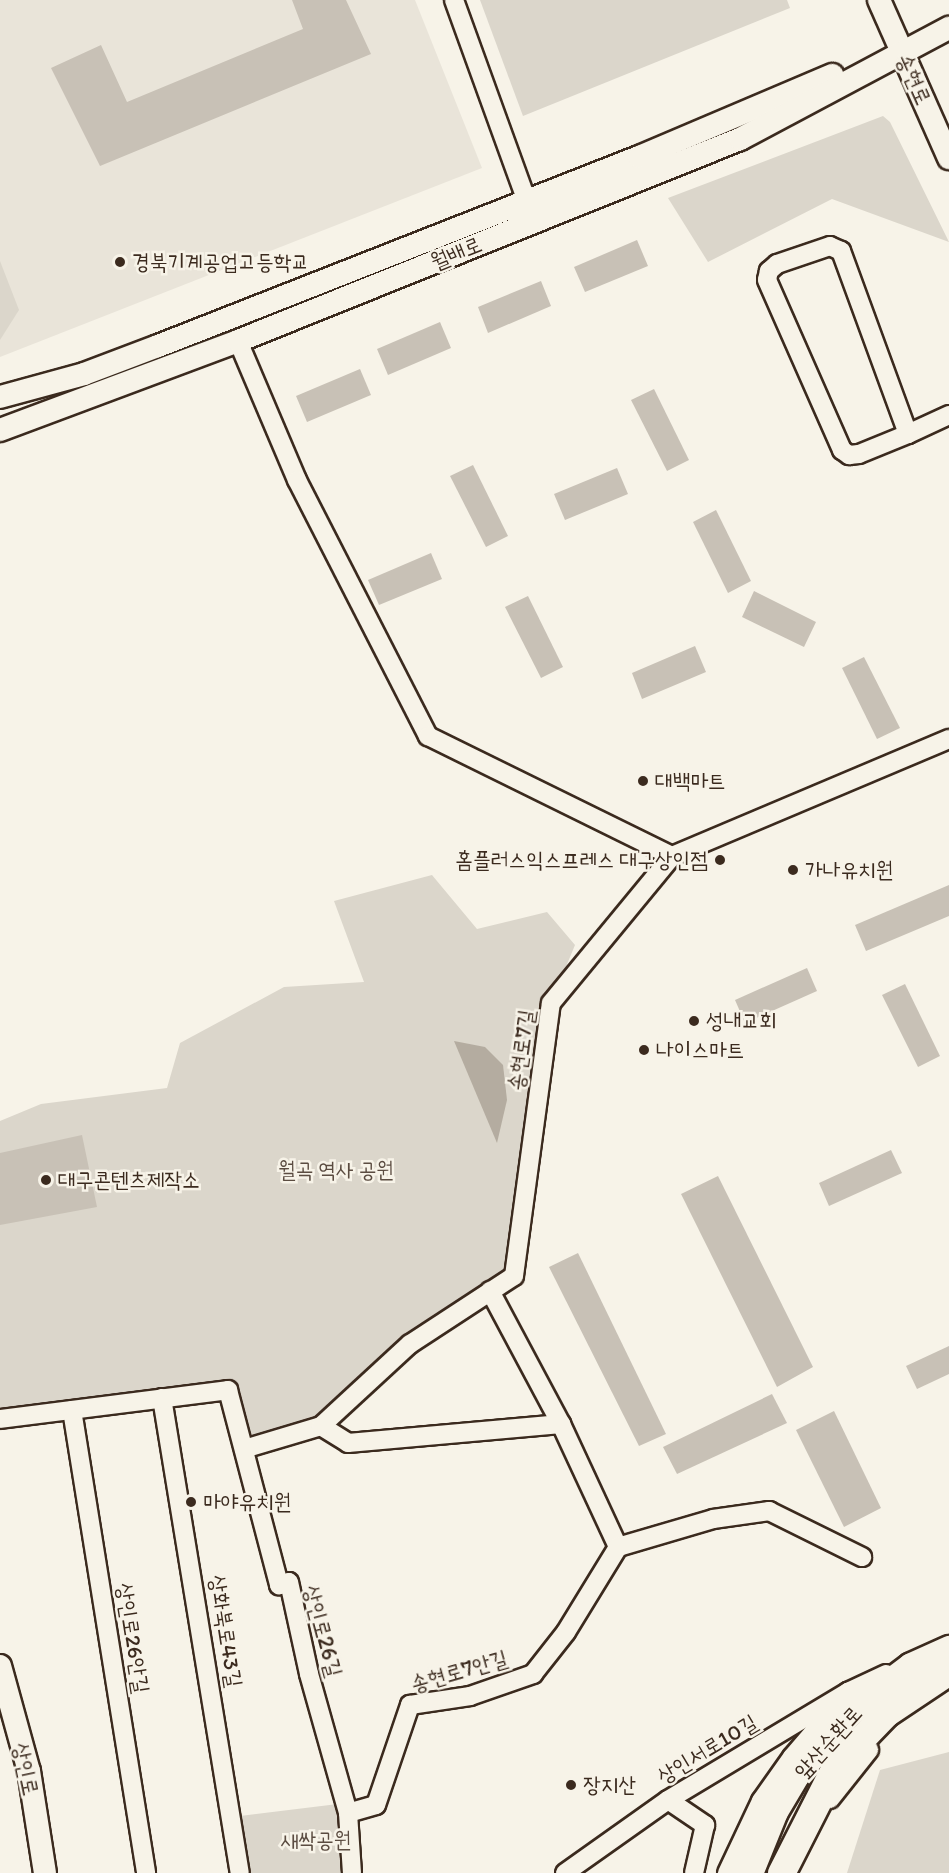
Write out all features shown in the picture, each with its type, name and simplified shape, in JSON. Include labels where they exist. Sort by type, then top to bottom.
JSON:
[{"type":"highway","name":"앞산순환로","points":[[749,1873],[774,1811],[796,1774],[846,1715],[938,1667]]},
{"type":"highway","name":"앞산순환로","points":[[780,1873],[836,1765],[886,1713],[938,1667]]},
{"type":"main road","name":"송현로","points":[[879,0],[949,158]]},
{"type":"main road","name":"월배로","points":[[0,430],[238,341],[740,139],[901,51],[949,28]]},
{"type":"main road","name":"월배로","points":[[0,397],[95,370],[526,199],[639,157],[845,70],[901,51]]},
{"type":"main road","name":"상인로","points":[[0,1666],[28,1771],[45,1873]]},
{"type":"street","points":[[454,0],[526,199]]},
{"type":"street","points":[[908,434],[841,251],[830,246],[777,264],[766,279],[842,450],[849,454],[859,454],[908,434],[949,415]]},
{"type":"street","points":[[238,341],[297,480],[428,736],[672,856]]},
{"type":"street","name":"송현로7길","points":[[244,1449],[321,1426],[410,1344],[514,1276],[551,1004],[672,856],[949,740]]},
{"type":"street","points":[[490,1291],[561,1424],[618,1547],[713,1519],[769,1511],[862,1557]]},
{"type":"street","name":"상인로26길","points":[[0,1419],[228,1389],[279,1585],[289,1582],[309,1674],[348,1813],[352,1873]]},
{"type":"street","name":"상화북로43길","points":[[162,1398],[240,1873]]},
{"type":"street","name":"상인로26안길","points":[[72,1410],[146,1873]]},
{"type":"street","points":[[321,1426],[348,1443],[561,1424]]},
{"type":"street","name":"송현로7안길","points":[[348,1813],[376,1805],[410,1705],[470,1696],[533,1674],[566,1632],[618,1547]]},
{"type":"street","points":[[794,1873],[827,1804],[855,1763],[892,1726],[938,1667]]},
{"type":"street","name":"상인서로10길","points":[[565,1873],[668,1800],[848,1692],[938,1667]]},
{"type":"street","points":[[727,1873],[761,1801],[792,1757],[848,1692]]},
{"type":"street","points":[[668,1800],[705,1824],[693,1873]]},
{"type":"shaded area","name":"경북기계공업고등학교","points":[[0,0],[415,0],[482,168],[0,357]]},
{"type":"shaded area","points":[[454,1041],[485,1047],[503,1065],[507,1100],[497,1143]]},
{"type":"green space","points":[[480,0],[787,0],[790,8],[523,116]]},
{"type":"green space","points":[[883,116],[890,122],[949,242],[832,199],[708,262],[668,198]]},
{"type":"green space","points":[[0,261],[19,310],[0,340]]},
{"type":"green space","name":"월곡 역사 공원","points":[[432,875],[477,929],[547,912],[575,945],[551,1003],[514,1276],[410,1344],[321,1426],[244,1449],[228,1390],[0,1419],[0,1121],[41,1104],[167,1088],[180,1043],[284,987],[364,982],[334,901]]},
{"type":"green space","points":[[949,1752],[949,1873],[847,1873],[880,1770]]},
{"type":"green space","name":"새싹공원","points":[[346,1803],[352,1873],[240,1873],[232,1817]]},
{"type":"building","points":[[292,0],[346,0],[371,54],[100,166],[51,68],[101,45],[127,102],[303,29]]},
{"type":"building","points":[[637,240],[648,266],[585,292],[574,267]]},
{"type":"building","points":[[541,281],[551,306],[488,333],[478,307]]},
{"type":"building","points":[[440,322],[451,348],[388,375],[377,349]]},
{"type":"building","points":[[360,369],[371,395],[307,422],[296,396]]},
{"type":"building","points":[[654,389],[689,460],[667,471],[631,400]]},
{"type":"building","points":[[473,465],[508,536],[486,547],[450,476]]},
{"type":"building","points":[[617,468],[628,494],[565,520],[554,494]]},
{"type":"building","points":[[716,510],[751,581],[728,593],[693,522]]},
{"type":"building","points":[[431,553],[442,579],[379,605],[368,580]]},
{"type":"building","points":[[754,591],[816,622],[804,647],[742,617]]},
{"type":"building","points":[[528,596],[563,667],[541,678],[505,607]]},
{"type":"building","points":[[695,646],[706,672],[642,699],[632,673]]},
{"type":"building","points":[[864,657],[900,728],[877,739],[842,668]]},
{"type":"building","points":[[949,885],[949,916],[866,951],[855,925]]},
{"type":"building","points":[[807,968],[817,991],[745,1023],[735,1000]]},
{"type":"building","points":[[905,984],[940,1056],[918,1067],[882,995]]},
{"type":"building","name":"대구콘텐츠제작소","points":[[82,1135],[97,1207],[0,1225],[0,1153]]},
{"type":"building","points":[[891,1150],[902,1173],[829,1206],[819,1183]]},
{"type":"building","points":[[718,1176],[813,1367],[777,1387],[681,1194]]},
{"type":"building","points":[[578,1253],[666,1434],[639,1446],[549,1267]]},
{"type":"building","points":[[949,1346],[949,1374],[917,1389],[906,1366]]},
{"type":"building","points":[[772,1394],[787,1423],[677,1474],[663,1447]]},
{"type":"building","points":[[834,1411],[881,1508],[844,1527],[796,1430]]},
{"type":"place","name":"경북기계공업고등학교","points":[[120,262]]},
{"type":"place","name":"대백마트","points":[[643,781]]},
{"type":"place","name":"홈플러스익스프레스 대구상인점","points":[[720,860]]},
{"type":"place","name":"가나유치원","points":[[793,870]]},
{"type":"place","name":"성내교회","points":[[694,1021]]},
{"type":"place","name":"나이스마트","points":[[644,1050]]},
{"type":"place","name":"대구콘텐츠제작소","points":[[46,1180]]},
{"type":"place","name":"마야유치원","points":[[191,1502]]},
{"type":"place","name":"장지산","points":[[571,1785]]}]
